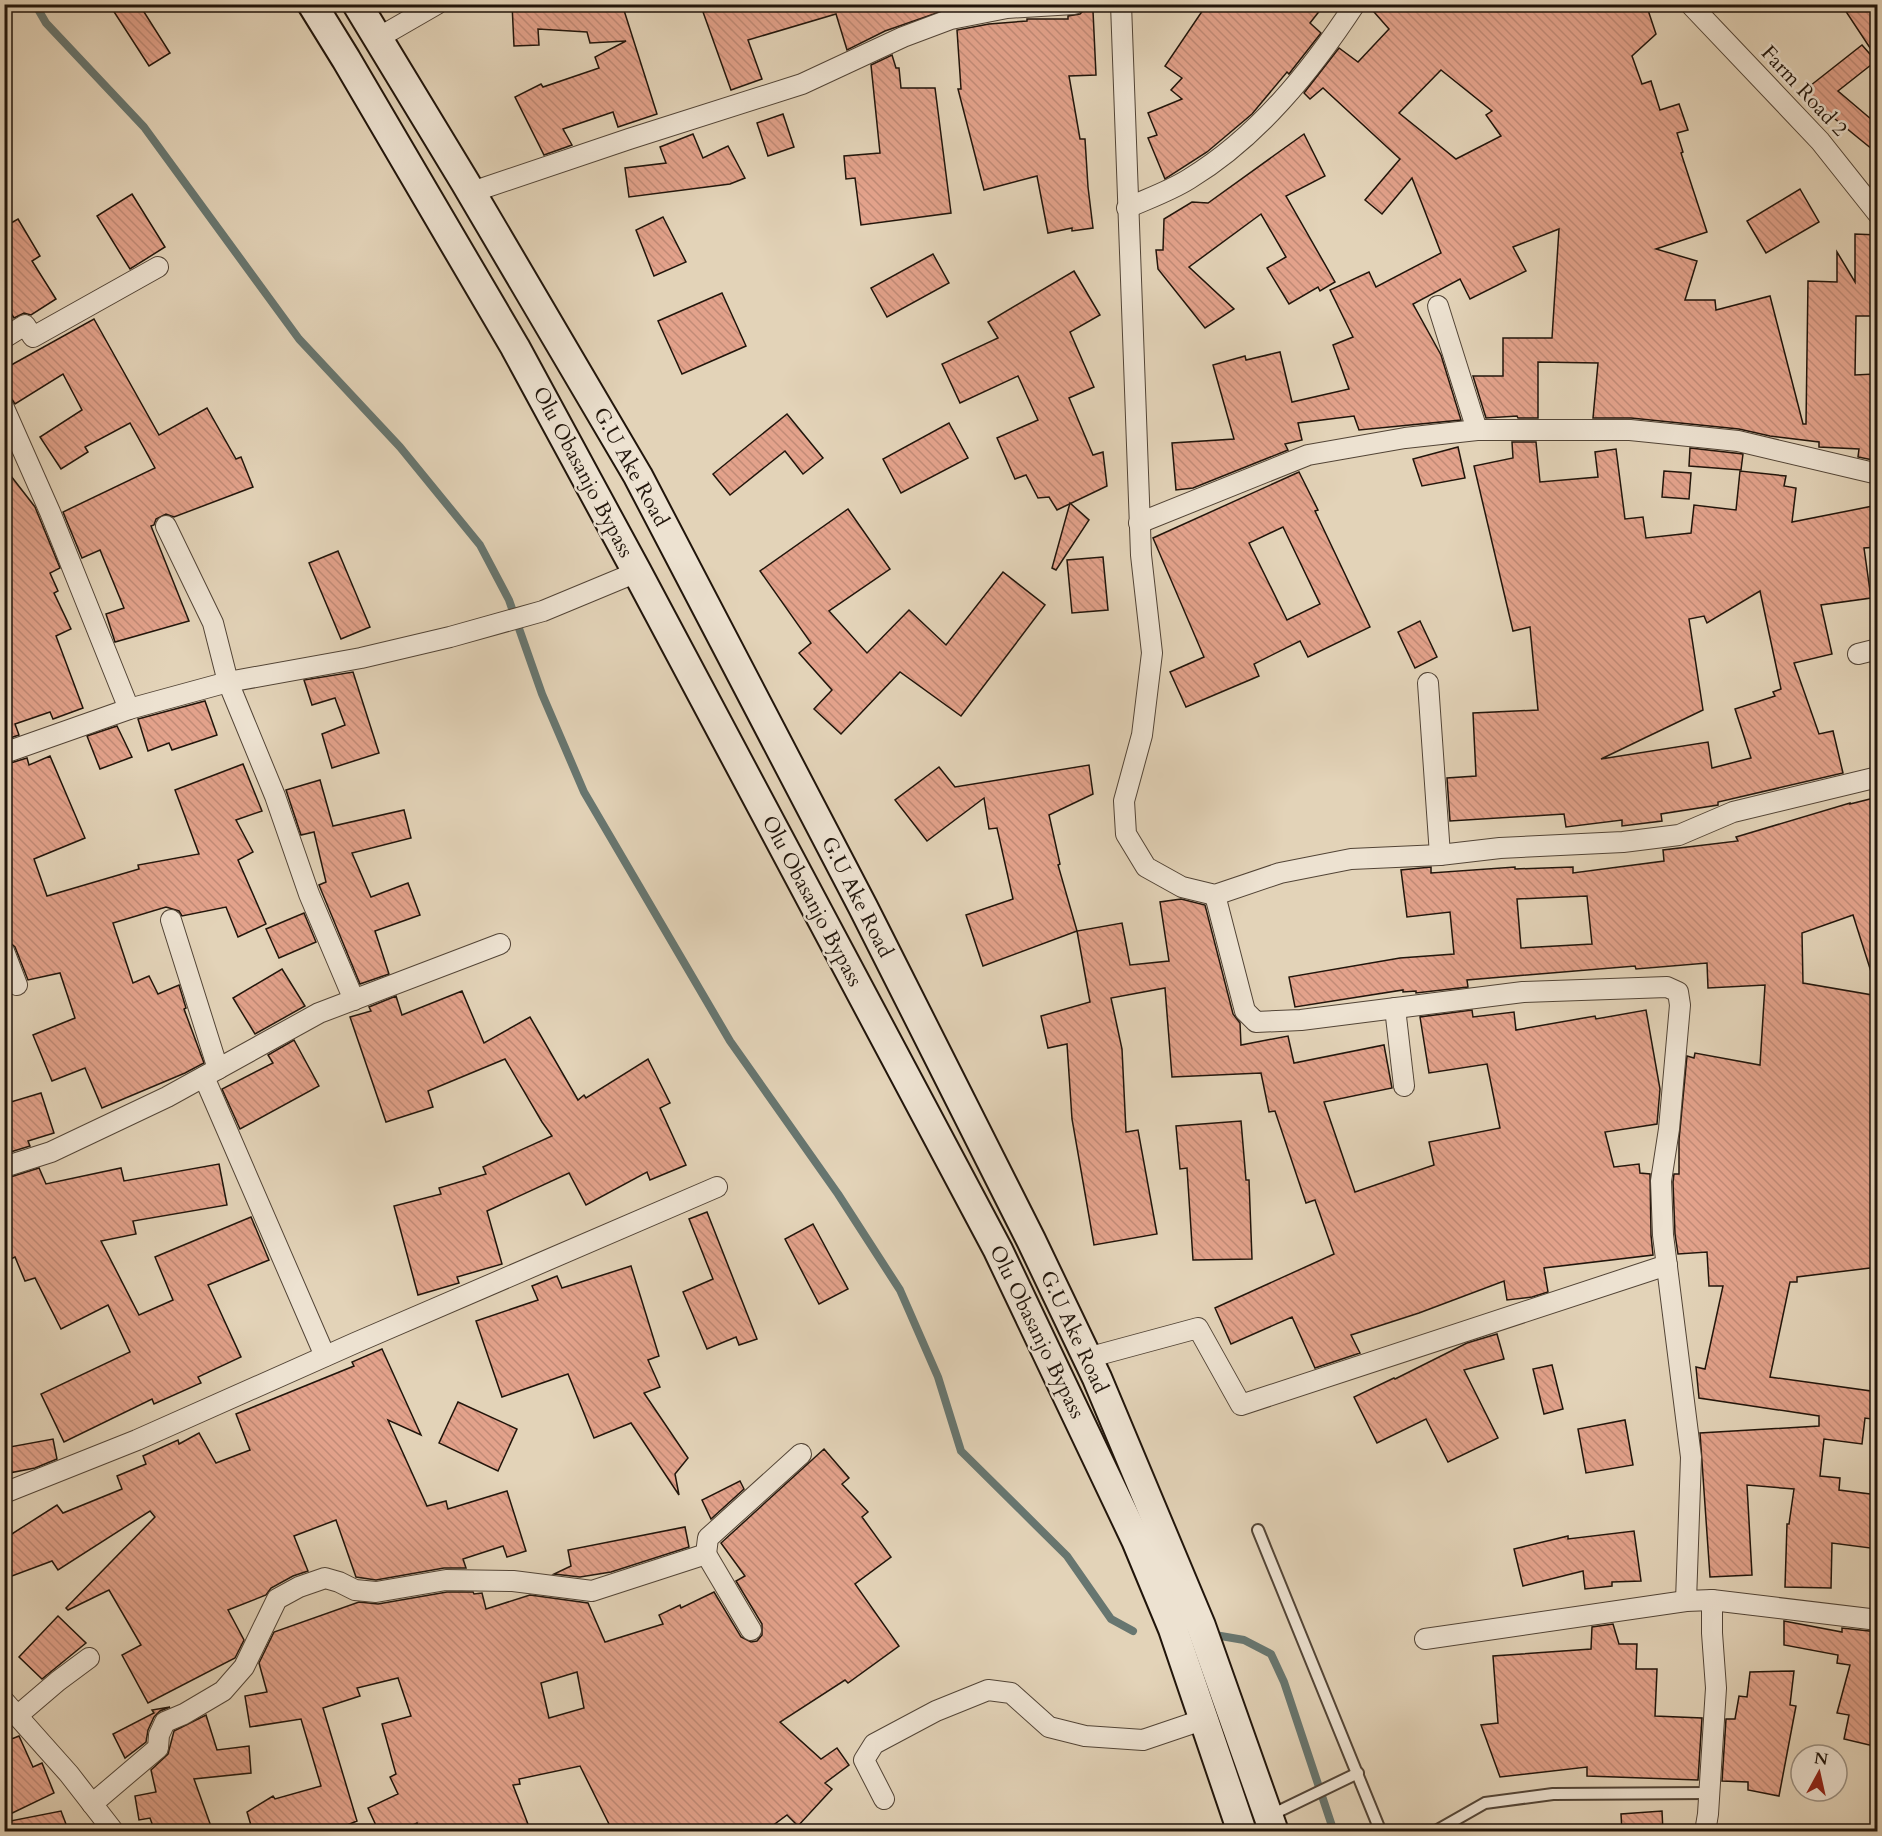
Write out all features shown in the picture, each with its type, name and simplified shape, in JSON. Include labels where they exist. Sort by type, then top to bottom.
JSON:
[{"type":"main road","name":"Olu Obasanjo Bypass","points":[[312,4],[515,346],[998,1250],[1136,1540],[1173,1629],[1242,1832]]},
{"type":"main road","name":"G.U Ake Road","points":[[357,4],[638,476],[863,907],[1026,1230],[1087,1358],[1201,1626],[1271,1824]]},
{"type":"street","points":[[378,38],[437,4]]},
{"type":"street","points":[[471,192],[802,84],[903,37],[951,19],[1007,8],[1074,4]]},
{"type":"street","points":[[1121,4],[1139,523],[1152,653],[1142,735],[1124,801],[1126,834],[1146,867],[1182,887],[1215,895],[1280,873],[1351,859],[1440,855],[1500,848],[1623,843],[1679,835],[1733,812],[1878,777]]},
{"type":"street","points":[[1127,208],[1188,179],[1250,134],[1327,47],[1355,4]]},
{"type":"street","name":"Farm Road 2","points":[[1690,4],[1820,141],[1878,214]]},
{"type":"street","points":[[4,338],[25,325],[33,337],[158,267]]},
{"type":"street","points":[[1438,306],[1477,430]]},
{"type":"street","points":[[4,408],[50,512],[129,709]]},
{"type":"street","points":[[1139,523],[1308,455],[1405,438],[1477,430],[1630,430],[1738,441],[1878,474]]},
{"type":"street","points":[[166,526],[213,623],[228,682],[275,795],[309,894],[354,1000]]},
{"type":"street","points":[[4,753],[129,709],[228,682],[362,658],[543,611],[637,572]]},
{"type":"street","points":[[1857,654],[1878,649]]},
{"type":"street","points":[[1428,683],[1440,855]]},
{"type":"street","points":[[1215,895],[1245,1011],[1256,1022],[1301,1020],[1523,992],[1667,987],[1678,992],[1680,1005],[1669,1129],[1660,1181],[1663,1234],[1691,1457],[1686,1601]]},
{"type":"street","points":[[171,920],[211,1073],[325,1356]]},
{"type":"street","points":[[4,1167],[51,1152],[166,1097],[319,1013],[500,944]]},
{"type":"street","points":[[4,951],[17,985]]},
{"type":"street","points":[[1395,1008],[1404,1086]]},
{"type":"street","points":[[4,1493],[137,1440],[325,1356],[717,1187]]},
{"type":"street","points":[[1087,1358],[1197,1328],[1241,1405],[1667,1265]]},
{"type":"street","points":[[751,1630],[706,1554],[708,1538],[801,1455]]},
{"type":"street","points":[[92,1804],[158,1748],[159,1735],[165,1722],[184,1714],[223,1691],[244,1667],[277,1599],[300,1587],[325,1578],[355,1590],[376,1592],[446,1580],[513,1581],[592,1591],[706,1554]]},
{"type":"street","points":[[1706,1832],[1716,1688],[1712,1600]]},
{"type":"street","points":[[1425,1638],[1686,1601],[1712,1600],[1878,1620]]},
{"type":"street","points":[[88,1658],[58,1681],[11,1709],[69,1774],[114,1832]]},
{"type":"street","points":[[884,1800],[864,1760],[874,1744],[936,1711],[988,1690],[1011,1693],[1049,1727],[1085,1736],[1143,1740],[1205,1719]]},
{"type":"lane","points":[[1258,1530],[1380,1830]]},
{"type":"lane","points":[[1271,1824],[1314,1794],[1358,1773]]},
{"type":"lane","points":[[1434,1832],[1485,1803],[1553,1794],[1709,1793]]},
{"type":"building","points":[[109,4],[139,4],[170,53],[149,66]]},
{"type":"building","points":[[512,4],[622,4],[657,114],[618,127],[613,112],[563,129],[572,145],[544,155],[515,97],[541,84],[543,87],[599,68],[595,57],[626,41],[590,43],[587,32],[538,29],[539,45],[514,46]]},
{"type":"building","points":[[723,4],[957,4],[957,6],[885,31],[847,50],[836,14],[748,40],[762,79],[731,90],[703,12]]},
{"type":"building","points":[[1207,4],[1325,4],[1310,23],[1321,33],[1289,74],[1287,72],[1252,114],[1207,152],[1165,179],[1148,138],[1157,135],[1148,113],[1182,99],[1171,90],[1182,78],[1165,66]]},
{"type":"building","points":[[1367,4],[1646,4],[1656,34],[1632,56],[1642,84],[1651,81],[1660,110],[1679,104],[1688,130],[1677,133],[1683,152],[1681,153],[1707,232],[1656,249],[1697,261],[1685,300],[1715,300],[1716,310],[1770,296],[1803,424],[1806,424],[1808,281],[1837,282],[1837,252],[1855,282],[1855,234],[1878,235],[1878,316],[1856,316],[1855,375],[1874,374],[1875,397],[1878,397],[1878,461],[1858,457],[1859,449],[1819,447],[1819,442],[1770,436],[1739,429],[1631,418],[1593,418],[1598,363],[1538,362],[1538,418],[1518,418],[1517,416],[1486,418],[1473,376],[1503,376],[1503,338],[1552,338],[1559,229],[1513,247],[1526,271],[1470,299],[1460,279],[1413,304],[1441,355],[1461,420],[1359,430],[1354,416],[1298,423],[1302,440],[1285,444],[1288,450],[1193,488],[1176,490],[1172,443],[1234,439],[1213,365],[1245,356],[1246,360],[1280,352],[1292,402],[1349,389],[1333,345],[1353,337],[1330,290],[1369,272],[1376,287],[1441,253],[1412,178],[1382,214],[1365,200],[1400,159],[1323,88],[1310,99],[1304,93],[1339,48],[1358,62],[1389,29]],"holes":[[[1441,70],[1492,111],[1486,115],[1501,136],[1456,159],[1399,113]]]},
{"type":"building","points":[[1841,4],[1878,4],[1878,60]]},
{"type":"building","points":[[1083,11],[1093,11],[1096,75],[1069,76],[1080,139],[1085,139],[1093,228],[1072,231],[1072,228],[1048,233],[1037,176],[984,190],[958,89],[961,89],[957,30],[989,24],[1027,21],[1027,19],[1068,19],[1068,16],[1080,14]]},
{"type":"building","points":[[1862,45],[1876,61],[1838,91],[1878,125],[1878,154],[1819,106],[1815,109],[1801,93]]},
{"type":"building","points":[[892,55],[896,68],[899,68],[901,88],[935,88],[951,213],[861,225],[855,178],[846,179],[844,156],[880,153],[871,65]]},
{"type":"building","points":[[783,114],[794,147],[768,156],[757,123]]},
{"type":"building","points":[[693,134],[703,158],[728,146],[745,178],[730,184],[629,197],[625,168],[666,163],[660,147]]},
{"type":"building","points":[[1304,134],[1325,176],[1286,196],[1335,282],[1320,291],[1318,287],[1289,304],[1267,268],[1286,257],[1261,214],[1189,267],[1234,309],[1205,328],[1158,269],[1156,250],[1163,250],[1164,219],[1192,202],[1208,203]]},
{"type":"building","points":[[1800,189],[1819,222],[1766,253],[1747,221]]},
{"type":"building","points":[[132,194],[165,247],[130,269],[97,216]]},
{"type":"building","points":[[663,217],[686,262],[654,276],[636,230]]},
{"type":"building","points":[[18,219],[40,256],[32,261],[56,299],[31,315],[24,313],[14,318],[4,302],[4,227]]},
{"type":"building","points":[[933,254],[949,283],[887,317],[871,288]]},
{"type":"building","points":[[1074,271],[1100,315],[1070,332],[1094,387],[1069,398],[1093,455],[1103,452],[1107,486],[1057,510],[1049,497],[1038,498],[1026,475],[1015,479],[997,438],[1038,420],[1018,376],[960,403],[942,364],[998,338],[988,322]]},
{"type":"building","points":[[722,293],[746,346],[682,374],[658,321]]},
{"type":"building","points":[[94,319],[159,435],[207,408],[236,459],[241,457],[253,487],[174,517],[166,514],[156,519],[154,525],[151,526],[189,621],[115,642],[106,614],[124,608],[100,550],[82,558],[63,512],[155,468],[130,423],[85,447],[88,452],[61,469],[40,437],[82,410],[63,374],[15,404],[11,398],[4,396],[4,369]]},
{"type":"building","points":[[787,414],[823,458],[803,474],[785,451],[730,495],[713,474]]},
{"type":"building","points":[[949,423],[968,458],[901,493],[883,459]]},
{"type":"building","points":[[1512,442],[1536,442],[1540,482],[1598,477],[1595,452],[1616,449],[1625,519],[1643,517],[1646,538],[1691,533],[1694,505],[1736,510],[1740,471],[1786,476],[1784,486],[1796,488],[1792,522],[1878,505],[1878,547],[1864,548],[1871,598],[1821,605],[1832,654],[1794,663],[1819,734],[1833,731],[1843,773],[1718,802],[1718,805],[1661,814],[1662,821],[1622,826],[1622,820],[1566,827],[1564,814],[1450,821],[1447,778],[1476,776],[1473,713],[1538,710],[1530,627],[1513,631],[1474,466],[1513,458]],"holes":[[[1760,591],[1781,689],[1773,692],[1775,696],[1735,709],[1751,758],[1712,768],[1708,742],[1601,759],[1703,710],[1689,619],[1704,616],[1707,623]]]},
{"type":"building","points":[[1458,447],[1465,478],[1422,486],[1413,459]]},
{"type":"building","points":[[1690,448],[1743,454],[1741,470],[1689,466]]},
{"type":"building","points":[[4,467],[35,507],[60,568],[50,573],[58,591],[54,593],[71,629],[56,636],[83,708],[53,719],[50,712],[15,724],[19,735],[4,740]]},
{"type":"building","points":[[1664,471],[1691,473],[1689,499],[1662,497]]},
{"type":"building","points":[[1299,472],[1370,627],[1308,657],[1300,641],[1254,664],[1259,676],[1186,707],[1170,672],[1204,657],[1153,538]],"holes":[[[1283,527],[1320,604],[1287,620],[1249,543]]]},
{"type":"building","points":[[1070,503],[1089,520],[1056,570],[1052,568]]},
{"type":"building","points":[[848,509],[890,569],[829,611],[867,653],[909,610],[946,645],[1003,572],[1045,605],[961,716],[900,672],[841,734],[814,709],[832,690],[799,653],[811,643],[760,571]]},
{"type":"building","points":[[338,551],[370,627],[341,639],[309,563]]},
{"type":"building","points":[[1103,557],[1108,610],[1072,613],[1067,560]]},
{"type":"building","points":[[1420,621],[1437,657],[1415,668],[1398,632]]},
{"type":"building","points":[[353,672],[379,753],[332,768],[322,734],[345,725],[335,698],[312,705],[304,680]]},
{"type":"building","points":[[205,701],[217,735],[172,750],[169,743],[148,751],[138,719]]},
{"type":"building","points":[[117,726],[132,757],[100,769],[87,736]]},
{"type":"building","points":[[50,756],[85,838],[34,859],[47,896],[139,869],[138,865],[199,854],[175,790],[243,764],[262,811],[236,820],[253,852],[238,860],[266,924],[238,937],[226,907],[182,916],[179,911],[166,907],[113,923],[133,983],[149,976],[158,994],[179,985],[186,1008],[184,1009],[204,1063],[102,1108],[85,1068],[52,1081],[33,1035],[75,1018],[60,973],[28,980],[15,947],[7,940],[4,928],[4,765],[27,758],[29,765]]},
{"type":"building","points":[[1089,765],[1093,794],[1049,815],[1060,864],[1058,865],[1077,931],[983,966],[966,915],[1013,899],[997,828],[989,829],[984,798],[927,841],[895,800],[939,767],[955,787]]},
{"type":"building","points":[[320,780],[333,826],[404,810],[411,838],[352,853],[371,897],[408,883],[420,915],[375,931],[389,974],[360,984],[319,885],[326,882],[314,832],[301,835],[286,790]]},
{"type":"building","points":[[1878,797],[1878,978],[1873,978],[1853,915],[1802,933],[1803,983],[1878,996],[1878,1267],[1797,1277],[1797,1282],[1790,1282],[1770,1377],[1878,1392],[1878,1420],[1865,1418],[1862,1444],[1824,1439],[1820,1476],[1840,1478],[1839,1490],[1878,1495],[1878,1549],[1832,1543],[1831,1588],[1785,1587],[1787,1524],[1789,1524],[1794,1489],[1747,1485],[1752,1575],[1710,1577],[1700,1433],[1819,1426],[1819,1416],[1699,1398],[1696,1367],[1705,1369],[1723,1286],[1709,1286],[1707,1252],[1678,1254],[1673,1182],[1674,1174],[1679,1174],[1679,1140],[1687,1056],[1694,1058],[1695,1053],[1760,1065],[1765,985],[1708,988],[1707,963],[1636,969],[1635,966],[1467,980],[1468,987],[1416,993],[1416,991],[1403,992],[1403,990],[1295,1007],[1289,977],[1400,958],[1454,954],[1450,912],[1407,917],[1401,870],[1431,867],[1431,873],[1515,867],[1515,869],[1573,867],[1573,873],[1664,861],[1663,850],[1738,841],[1736,837]],"holes":[[[1587,896],[1592,944],[1521,948],[1517,899]]]},
{"type":"building","points":[[1181,899],[1205,905],[1233,1014],[1240,1023],[1241,1045],[1288,1036],[1294,1063],[1384,1045],[1392,1088],[1324,1102],[1355,1192],[1434,1165],[1429,1142],[1500,1128],[1487,1064],[1429,1073],[1420,1017],[1472,1010],[1473,1017],[1514,1012],[1516,1030],[1595,1016],[1596,1019],[1646,1010],[1660,1089],[1657,1124],[1605,1132],[1614,1167],[1639,1164],[1640,1173],[1650,1174],[1653,1255],[1544,1268],[1548,1292],[1532,1297],[1507,1300],[1504,1281],[1419,1313],[1351,1335],[1360,1353],[1315,1368],[1292,1317],[1231,1344],[1215,1308],[1334,1254],[1315,1200],[1306,1203],[1275,1111],[1269,1112],[1261,1073],[1172,1077],[1165,988],[1111,998],[1122,1049],[1126,1132],[1138,1130],[1157,1234],[1094,1245],[1072,1119],[1067,1044],[1048,1048],[1041,1016],[1090,1002],[1077,931],[1122,923],[1130,965],[1169,961],[1160,902]]},
{"type":"building","points":[[304,913],[316,942],[279,958],[266,929]]},
{"type":"building","points":[[282,969],[305,1006],[255,1034],[233,998]]},
{"type":"building","points":[[462,991],[484,1043],[530,1017],[578,1100],[584,1095],[586,1098],[648,1059],[670,1103],[660,1108],[686,1165],[650,1180],[647,1172],[586,1205],[569,1173],[487,1211],[502,1264],[457,1277],[459,1283],[418,1295],[394,1206],[441,1194],[439,1188],[486,1174],[483,1167],[552,1136],[505,1059],[428,1091],[433,1107],[386,1122],[350,1017],[371,1011],[369,1007],[396,996],[402,1015]]},
{"type":"building","points":[[294,1040],[319,1086],[240,1129],[222,1089],[273,1063],[268,1055]]},
{"type":"building","points":[[41,1093],[54,1133],[28,1141],[30,1146],[4,1154],[4,1104]]},
{"type":"building","points":[[1241,1121],[1246,1180],[1249,1180],[1252,1259],[1193,1260],[1187,1168],[1180,1169],[1176,1126]]},
{"type":"building","points":[[219,1164],[227,1205],[133,1221],[136,1234],[101,1241],[139,1315],[173,1300],[155,1257],[251,1217],[269,1260],[208,1285],[241,1357],[198,1377],[201,1383],[154,1404],[152,1399],[64,1442],[41,1394],[130,1352],[108,1305],[61,1329],[35,1278],[25,1281],[15,1257],[4,1262],[4,1179],[39,1168],[46,1184],[121,1168],[124,1181]]},
{"type":"building","points":[[707,1212],[757,1339],[739,1345],[736,1337],[707,1349],[683,1292],[713,1279],[689,1219]]},
{"type":"building","points":[[813,1224],[848,1289],[819,1304],[785,1239]]},
{"type":"building","points":[[631,1266],[659,1356],[648,1360],[660,1387],[644,1393],[688,1458],[675,1474],[679,1495],[631,1423],[594,1438],[568,1374],[502,1397],[476,1321],[538,1300],[532,1286],[557,1276],[562,1288]]},
{"type":"building","points":[[1497,1334],[1504,1359],[1464,1370],[1498,1438],[1448,1462],[1426,1419],[1377,1443],[1354,1397],[1467,1343]]},
{"type":"building","points":[[382,1349],[421,1435],[388,1420],[427,1506],[446,1501],[448,1509],[507,1491],[526,1551],[507,1557],[503,1546],[463,1559],[466,1568],[444,1568],[376,1580],[356,1577],[336,1520],[294,1536],[308,1571],[271,1588],[266,1595],[228,1610],[244,1640],[235,1658],[148,1703],[122,1655],[141,1645],[109,1590],[68,1610],[66,1608],[155,1517],[150,1511],[58,1570],[52,1561],[4,1579],[4,1539],[57,1505],[63,1513],[122,1489],[117,1476],[146,1464],[143,1456],[178,1440],[179,1444],[199,1433],[216,1463],[250,1450],[236,1414],[354,1366],[352,1362]]},
{"type":"building","points":[[1552,1365],[1563,1409],[1544,1414],[1533,1369]]},
{"type":"building","points":[[458,1402],[517,1429],[498,1471],[439,1443]]},
{"type":"building","points":[[1625,1420],[1633,1465],[1586,1473],[1578,1429]]},
{"type":"building","points":[[53,1439],[57,1459],[35,1468],[9,1473],[4,1448]]},
{"type":"building","points":[[824,1449],[849,1478],[842,1484],[868,1512],[862,1517],[891,1557],[855,1584],[899,1646],[848,1683],[845,1680],[780,1722],[821,1759],[837,1748],[849,1765],[825,1783],[832,1789],[798,1826],[787,1815],[764,1832],[613,1832],[580,1766],[519,1779],[520,1784],[513,1785],[531,1832],[421,1832],[417,1823],[398,1832],[379,1832],[368,1808],[398,1794],[390,1777],[396,1774],[382,1724],[411,1716],[398,1678],[357,1688],[360,1696],[323,1708],[357,1821],[330,1832],[253,1832],[247,1812],[273,1796],[275,1799],[321,1786],[301,1719],[250,1727],[245,1696],[267,1692],[259,1663],[274,1632],[359,1602],[378,1604],[447,1592],[473,1592],[474,1594],[482,1593],[486,1609],[530,1595],[588,1603],[605,1642],[663,1624],[659,1615],[680,1605],[681,1608],[714,1592],[741,1637],[751,1642],[757,1641],[762,1635],[762,1624],[736,1581],[745,1576],[721,1543]],"holes":[[[577,1672],[584,1708],[549,1718],[541,1683]]]},
{"type":"building","points":[[740,1481],[744,1489],[711,1519],[702,1500]]},
{"type":"building","points":[[685,1527],[689,1547],[611,1572],[580,1577],[554,1574],[571,1566],[568,1550]]},
{"type":"building","points":[[1634,1531],[1641,1581],[1612,1582],[1612,1586],[1585,1589],[1583,1571],[1523,1586],[1514,1549],[1568,1536],[1568,1539]]},
{"type":"building","points":[[58,1616],[86,1643],[42,1679],[19,1657]]},
{"type":"building","points":[[1784,1621],[1842,1632],[1842,1628],[1878,1632],[1878,1747],[1844,1739],[1849,1715],[1837,1713],[1850,1665],[1837,1663],[1838,1655],[1784,1645]]},
{"type":"building","points":[[1613,1624],[1619,1644],[1637,1644],[1636,1669],[1657,1669],[1655,1716],[1702,1718],[1698,1780],[1587,1776],[1587,1767],[1500,1777],[1481,1725],[1498,1723],[1493,1656],[1591,1649],[1592,1627]]},
{"type":"building","points":[[1794,1671],[1790,1705],[1796,1706],[1779,1796],[1748,1790],[1748,1782],[1722,1781],[1726,1719],[1735,1719],[1739,1696],[1747,1697],[1750,1672]]},
{"type":"building","points":[[170,1707],[160,1711],[154,1717],[146,1742],[125,1758],[113,1734],[154,1713],[152,1710]]},
{"type":"building","points":[[206,1715],[217,1750],[249,1746],[251,1773],[194,1779],[213,1832],[155,1832],[150,1818],[139,1820],[135,1796],[156,1792],[151,1770],[168,1754],[174,1731]]},
{"type":"building","points":[[19,1736],[33,1767],[42,1763],[54,1793],[4,1817],[4,1742]]},
{"type":"building","points":[[61,1811],[69,1832],[5,1832],[5,1822]]},
{"type":"building","points":[[1662,1811],[1663,1832],[1622,1832],[1621,1814]]},
{"type":"waterway","points":[[35,4],[46,23],[144,127],[299,339],[400,447],[480,545],[509,600],[542,694],[584,792],[730,1041],[838,1194],[900,1290],[938,1377],[961,1451],[1067,1556],[1111,1619],[1133,1631]]},
{"type":"waterway","points":[[1215,1635],[1244,1640],[1271,1654],[1284,1682],[1334,1832]]}]
